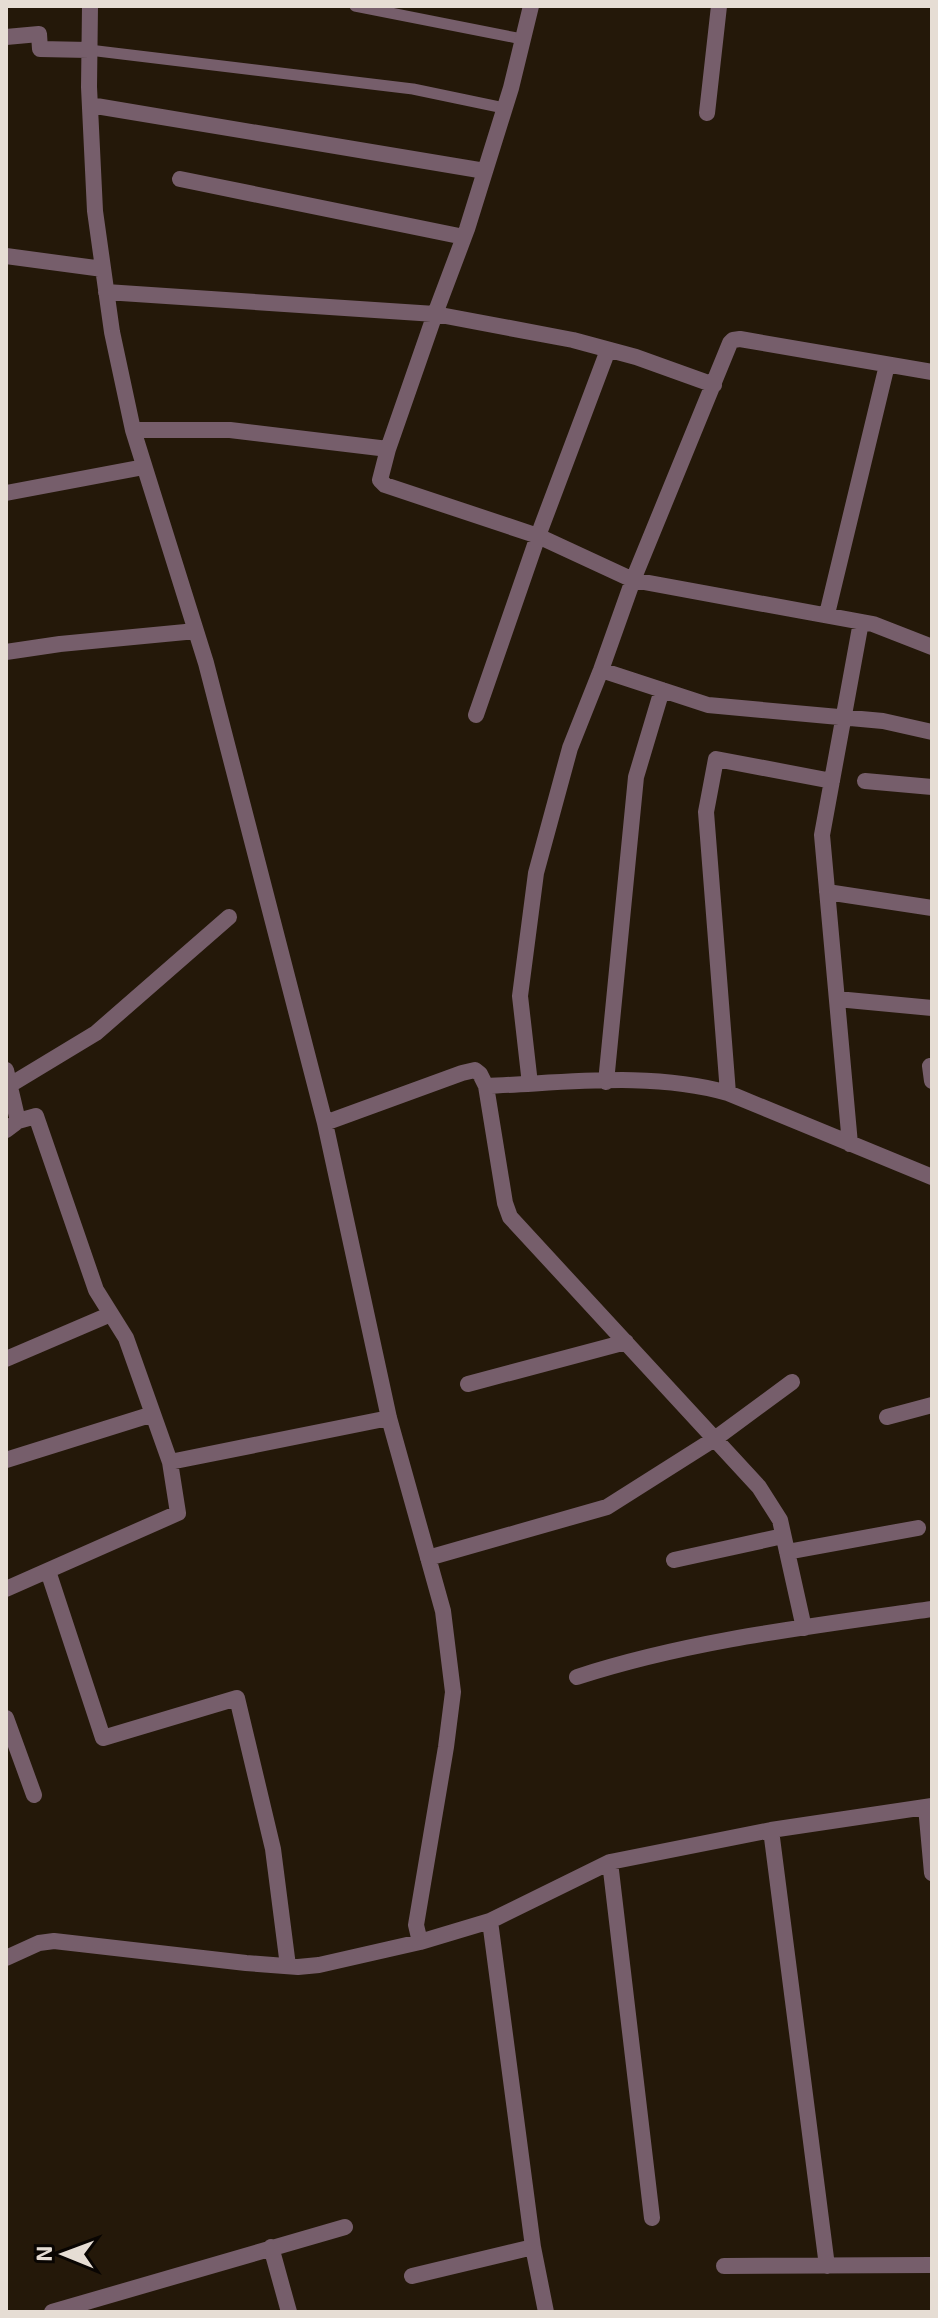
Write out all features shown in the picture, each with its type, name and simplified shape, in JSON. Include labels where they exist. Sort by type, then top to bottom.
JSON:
[{"type":"street","points":[[90,6],[90,105],[95,211],[106,292],[133,430],[196,631],[325,1123],[389,1418],[443,1611],[453,1692],[416,1925],[420,1942]]},
{"type":"street","points":[[531,6],[504,108],[464,237],[380,472],[380,480],[385,485],[538,536],[633,580],[873,624],[932,647]]},
{"type":"street","points":[[707,113],[719,6]]},
{"type":"street","points":[[6,37],[39,34],[40,49],[89,50]]},
{"type":"street","points":[[90,105],[485,171]]},
{"type":"street","points":[[180,179],[464,237]]},
{"type":"street","points":[[6,256],[103,269]]},
{"type":"street","points":[[106,292],[435,314],[608,350],[714,385]]},
{"type":"street","points":[[530,1084],[520,996],[536,873],[570,748],[633,580],[733,340],[932,372]]},
{"type":"street","points":[[476,715],[538,536],[608,350]]},
{"type":"street","points":[[827,614],[887,365]]},
{"type":"street","points":[[133,430],[230,430],[388,449]]},
{"type":"street","points":[[6,493],[144,467]]},
{"type":"street","points":[[850,1144],[822,835],[861,622]]},
{"type":"street","points":[[6,652],[196,631]]},
{"type":"street","points":[[601,670],[708,705],[883,721],[932,732]]},
{"type":"street","points":[[606,1082],[636,777],[662,690]]},
{"type":"street","points":[[728,1093],[706,812],[716,759],[832,781]]},
{"type":"street","points":[[865,781],[932,787]]},
{"type":"street","points":[[827,892],[932,908]]},
{"type":"street","points":[[6,1589],[178,1513],[170,1462],[126,1338],[96,1290],[36,1116],[12,1126],[8,1077],[96,1033],[229,917]]},
{"type":"street","points":[[837,999],[932,1008]]},
{"type":"street","points":[[325,1123],[469,1071],[475,1070],[480,1074],[486,1086],[510,1217],[759,1487],[780,1520],[804,1628]]},
{"type":"street","points":[[486,1086],[606,1082],[699,1085],[728,1093],[932,1177]]},
{"type":"street","points":[[6,1359],[111,1314]]},
{"type":"street","points":[[468,1384],[626,1342]]},
{"type":"street","points":[[428,1558],[607,1507],[716,1438],[792,1382]]},
{"type":"street","points":[[887,1417],[932,1405]]},
{"type":"street","points":[[6,1460],[153,1414]]},
{"type":"street","points":[[170,1462],[389,1418]]},
{"type":"street","points":[[674,1560],[918,1528]]},
{"type":"street","points":[[48,1571],[103,1738],[237,1698],[273,1849],[288,1966]]},
{"type":"street","points":[[577,1677],[635,1658],[932,1609]]},
{"type":"street","points":[[6,1718],[34,1795]]},
{"type":"street","points":[[6,1958],[39,1943],[54,1941],[288,1966],[319,1965],[420,1942],[490,1921],[610,1862],[771,1830],[929,1806],[932,1873]]},
{"type":"street","points":[[771,1830],[827,2266]]},
{"type":"street","points":[[610,1862],[652,2218]]},
{"type":"street","points":[[490,1921],[533,2247],[546,2312]]},
{"type":"street","points":[[52,2312],[345,2227]]},
{"type":"street","points":[[271,2247],[289,2312]]},
{"type":"street","points":[[412,2276],[533,2247]]},
{"type":"street","points":[[724,2266],[932,2265]]},
{"type":"lane","points":[[355,6],[522,39]]},
{"type":"lane","points":[[89,50],[413,89],[504,108]]}]
